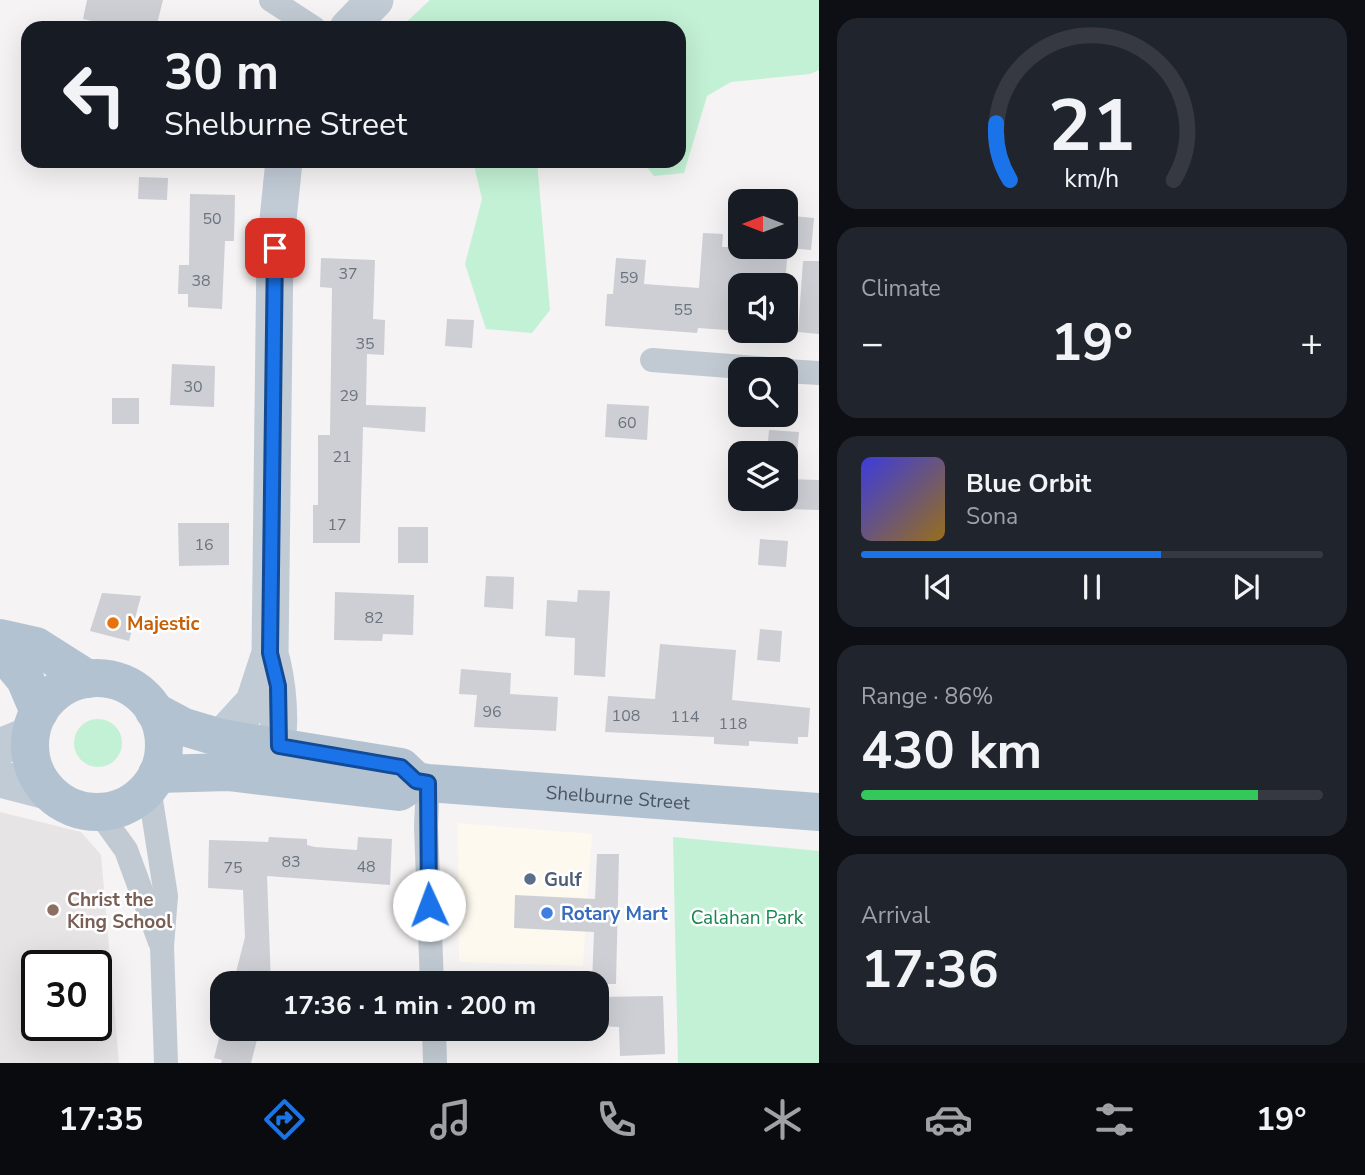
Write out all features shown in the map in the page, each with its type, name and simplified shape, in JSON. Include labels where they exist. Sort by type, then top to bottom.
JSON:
[{"type":"main road","points":[[0,638],[36,646],[88,678]]},
{"type":"main road","points":[[0,649],[25,679],[23,731],[32,763],[47,791],[76,808],[98,811],[126,805],[153,781]]},
{"type":"main road","points":[[23,731],[62,688],[88,678]]},
{"type":"main road","name":"Shelburne Street","points":[[88,678],[119,681],[134,688],[153,711],[163,741],[153,781],[228,772],[276,761],[401,767],[422,782],[819,812]]},
{"type":"main road","name":"Shelburne Street","points":[[153,711],[184,727],[221,738],[276,761]]},
{"type":"street","points":[[271,0],[303,21]]},
{"type":"street","points":[[355,21],[375,0]]},
{"type":"street","points":[[276,761],[278,686],[270,653],[275,248],[283,168]]},
{"type":"street","points":[[652,360],[728,366]]},
{"type":"street","points":[[798,372],[819,373]]},
{"type":"street","points":[[221,738],[254,702],[270,653]]},
{"type":"street","points":[[0,779],[47,791]]},
{"type":"street","points":[[153,781],[166,896],[162,946],[166,1063]]},
{"type":"street","points":[[422,782],[432,971]]},
{"type":"street","points":[[98,811],[126,850],[162,946]]},
{"type":"street","points":[[434,1041],[435,1063]]},
{"type":"shaded area","name":"Christ the King School","points":[[0,812],[81,832],[101,855],[109,950],[21,950],[21,1041],[112,1041],[112,982],[119,1063],[0,1063]]},
{"type":"shaded area","points":[[458,823],[592,834],[583,966],[459,962]]},
{"type":"green space","points":[[430,0],[819,0],[819,70],[810,74],[731,82],[707,96],[686,166],[686,21],[408,21]]},
{"type":"green space","points":[[475,168],[538,168],[550,310],[532,333],[486,329],[465,264],[482,199]]},
{"type":"green space","points":[[648,168],[685,168],[684,173],[654,176]]},
{"type":"green space","points":[[98,719],[107,720],[115,726],[121,734],[121,752],[115,760],[107,766],[98,767],[89,766],[81,760],[75,752],[74,743],[75,734],[81,726],[89,720]]},
{"type":"green space","name":"Calahan Park","points":[[673,837],[819,851],[819,1063],[678,1063]]},
{"type":"building","points":[[87,0],[163,0],[158,21],[83,19]]},
{"type":"building","points":[[139,177],[168,178],[167,200],[138,199]]},
{"type":"building","points":[[190,194],[235,195],[234,241],[225,241],[222,309],[188,307],[188,294],[178,294],[179,265],[189,265]]},
{"type":"building","points":[[798,216],[814,218],[811,250],[798,249]]},
{"type":"building","points":[[703,233],[723,234],[722,247],[728,247],[728,259],[787,259],[786,273],[728,273],[728,330],[698,328],[697,333],[605,326],[607,294],[613,294],[616,258],[646,260],[644,284],[699,288]]},
{"type":"building","points":[[321,258],[375,260],[373,319],[385,320],[384,355],[367,354],[366,405],[426,407],[425,432],[363,427],[360,543],[313,543],[313,505],[318,505],[318,435],[330,435],[332,288],[320,287]]},
{"type":"building","points":[[803,261],[819,261],[819,334],[798,332]]},
{"type":"building","points":[[447,319],[474,320],[472,348],[445,346]]},
{"type":"building","points":[[172,364],[215,366],[214,407],[170,405]]},
{"type":"building","points":[[112,398],[139,398],[139,424],[112,424]]},
{"type":"building","points":[[607,404],[649,406],[647,440],[605,437]]},
{"type":"building","points":[[769,430],[799,432],[798,442],[768,441]]},
{"type":"building","points":[[798,479],[819,480],[819,510],[798,509]]},
{"type":"building","points":[[178,523],[229,523],[229,565],[179,566]]},
{"type":"building","points":[[398,527],[428,527],[428,563],[398,563]]},
{"type":"building","points":[[760,539],[788,541],[786,567],[758,565]]},
{"type":"building","points":[[486,576],[514,577],[513,609],[484,607]]},
{"type":"building","points":[[578,590],[610,591],[605,677],[574,675],[575,638],[545,636],[547,600],[577,602]]},
{"type":"building","points":[[335,592],[414,595],[413,635],[383,634],[382,641],[334,640]]},
{"type":"building","name":"Majestic","points":[[102,593],[141,596],[129,641],[90,631]]},
{"type":"building","points":[[760,629],[782,631],[780,662],[757,660]]},
{"type":"building","points":[[660,644],[736,650],[732,700],[810,708],[808,737],[798,737],[798,744],[749,741],[749,746],[714,744],[714,737],[605,732],[608,696],[655,699]]},
{"type":"building","points":[[461,669],[511,673],[510,694],[558,697],[556,731],[474,727],[477,695],[459,694]]},
{"type":"building","points":[[269,837],[307,839],[307,845],[315,847],[357,850],[358,837],[392,839],[390,885],[267,876],[271,971],[236,971],[245,937],[243,890],[208,888],[209,840],[268,842]]},
{"type":"building","points":[[597,854],[619,854],[616,984],[609,984],[609,971],[592,971],[594,932],[514,928],[515,895],[595,899]]},
{"type":"building","points":[[663,996],[665,1054],[620,1056],[619,1027],[609,1027],[609,997]]},
{"type":"building","points":[[218,1041],[257,1041],[251,1063],[221,1063],[222,1060],[214,1058]]},
{"type":"place","name":"Majestic","points":[[113,623]]},
{"type":"place","name":"Gulf","points":[[530,879]]},
{"type":"place","name":"Christ the King School","points":[[53,910]]},
{"type":"place","name":"Rotary Mart","points":[[547,913]]},
{"type":"route","points":[[275,248],[270,653],[278,686],[279,746],[401,767],[416,781],[428,783],[426,827],[429,905]]}]
